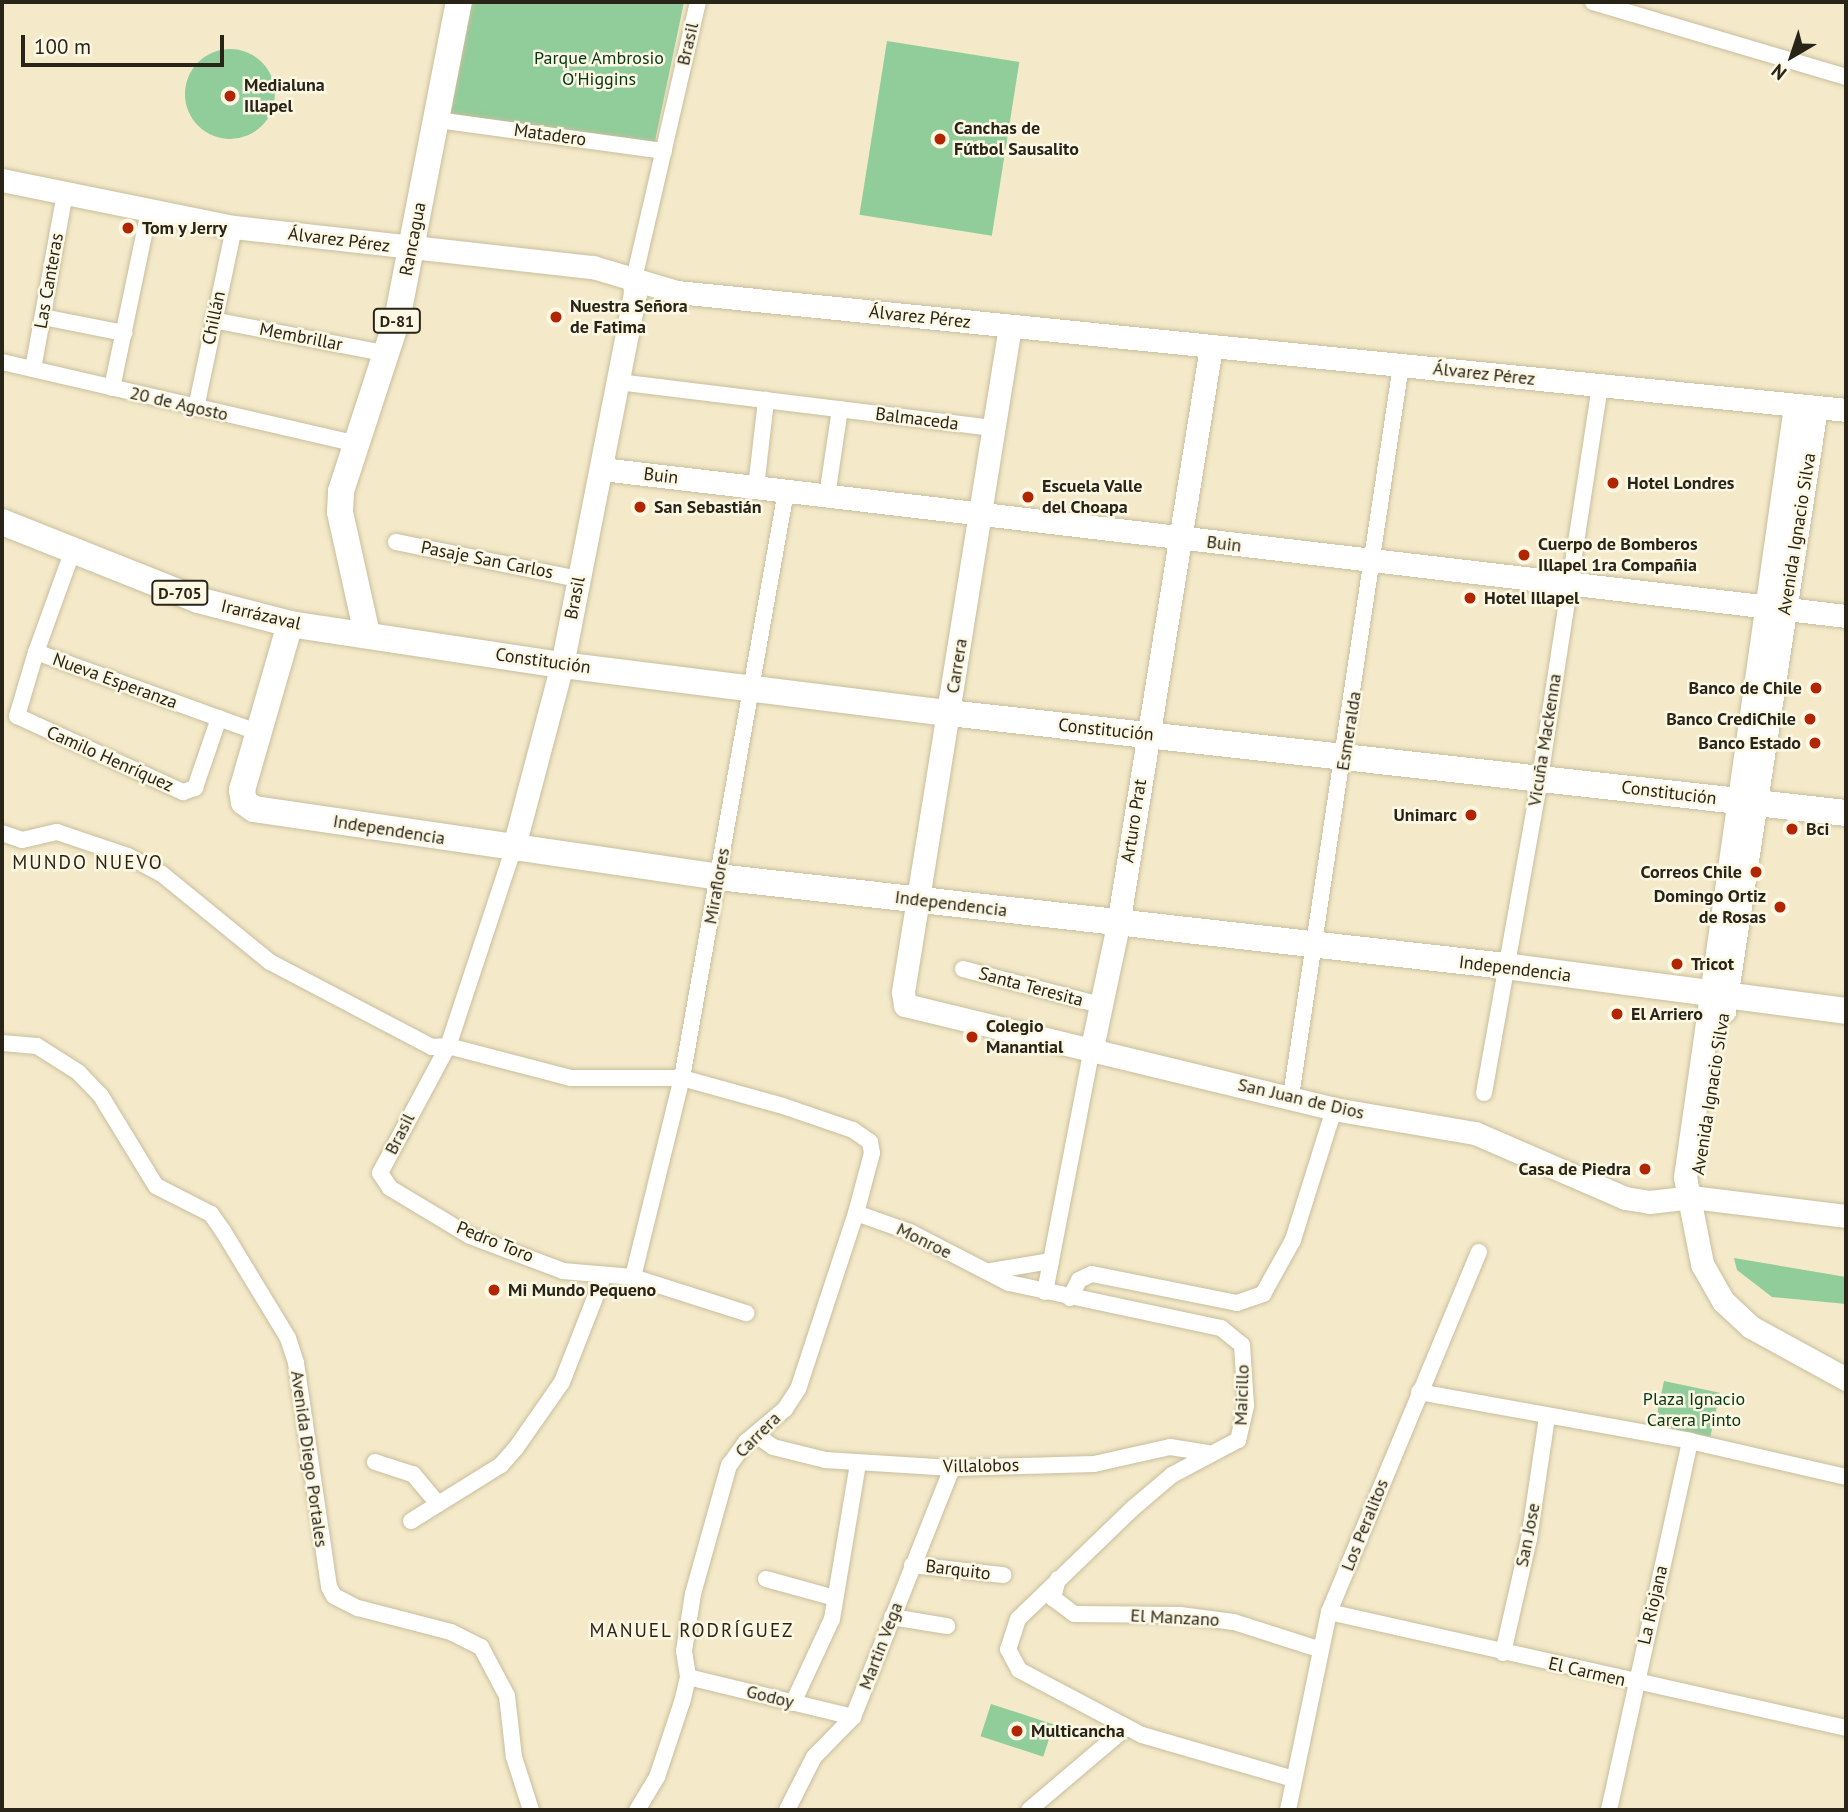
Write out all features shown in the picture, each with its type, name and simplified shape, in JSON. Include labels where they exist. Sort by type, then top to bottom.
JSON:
[{"type":"main road","name":"Rancagua","points":[[367,634],[340,512],[343,481],[388,354],[412,249],[459,2]]},
{"type":"main road","name":"Irarrázaval","points":[[2,522],[198,600],[290,624],[367,634]]},
{"type":"main road","name":"Independencia","points":[[290,624],[242,790],[251,807],[513,850],[718,877],[1315,948],[1505,966],[1718,997],[1846,1011]]},
{"type":"main road","name":"Constitución","points":[[367,634],[562,665],[949,713],[1846,813]]},
{"type":"street","name":"Brasil","points":[[380,1173],[448,1046],[513,850],[562,665],[618,382],[634,279],[698,2]]},
{"type":"street","points":[[1593,2],[1846,77]]},
{"type":"street","name":"Matadero","points":[[437,120],[664,151]]},
{"type":"street","name":"Álvarez Pérez","points":[[2,180],[234,227],[412,249],[593,267],[677,292],[1846,411]]},
{"type":"street","name":"Las Canteras","points":[[33,369],[65,193]]},
{"type":"street","points":[[112,388],[149,211]]},
{"type":"street","name":"Chillán","points":[[196,408],[234,227]]},
{"type":"street","points":[[43,317],[124,333]]},
{"type":"street","name":"Membrillar","points":[[213,320],[388,354]]},
{"type":"street","name":"Carrera","points":[[905,1005],[919,899],[1010,327]]},
{"type":"street","name":"Arturo Prat","points":[[1045,1292],[1118,925],[1211,347]]},
{"type":"street","name":"20 de Agosto","points":[[2,362],[356,444]]},
{"type":"street","name":"Esmeralda","points":[[1291,1096],[1345,756],[1401,365]]},
{"type":"street","name":"Balmaceda","points":[[618,382],[995,428]]},
{"type":"street","name":"Vicuña Mackenna","points":[[1484,1093],[1540,778],[1600,386]]},
{"type":"street","points":[[756,487],[766,400]]},
{"type":"street","name":"Avenida Ignacio Silva","points":[[1806,407],[1775,608],[1750,802],[1718,997],[1685,1171],[1692,1197],[1702,1264],[1723,1301],[1751,1327],[1846,1379]]},
{"type":"street","points":[[827,496],[840,409]]},
{"type":"street","name":"Buin","points":[[601,469],[981,516],[1846,616]]},
{"type":"street","name":"Miraflores","points":[[633,1277],[682,1078],[786,491]]},
{"type":"street","name":"Pasaje San Carlos","points":[[396,542],[578,579]]},
{"type":"street","name":"Nueva Esperanza","points":[[73,550],[36,652],[257,732]]},
{"type":"street","name":"Camilo Henríquez","points":[[36,652],[17,716],[183,792],[195,789],[219,718]]},
{"type":"street","points":[[2,833],[22,840],[57,832],[128,856],[162,874],[233,935],[312,988],[432,1047],[448,1046],[571,1078],[682,1078]]},
{"type":"street","name":"Santa Teresita","points":[[963,969],[1100,1005]]},
{"type":"street","name":"San Juan de Dios","points":[[905,1005],[1091,1052],[1291,1096],[1334,1109],[1475,1133],[1625,1198],[1649,1202],[1692,1197],[1846,1216]]},
{"type":"street","name":"Avenida Diego Portales","points":[[2,1043],[37,1045],[78,1072],[101,1096],[156,1186],[211,1214],[223,1231],[288,1338],[296,1363],[329,1587],[334,1595],[358,1608],[451,1632],[481,1647],[507,1696],[514,1757],[531,1810]]},
{"type":"street","name":"Carrera","points":[[637,1810],[657,1777],[688,1677],[684,1651],[704,1543],[729,1465],[756,1435],[785,1409],[798,1389],[856,1213],[872,1153],[870,1142],[853,1130],[682,1078]]},
{"type":"street","points":[[1070,1298],[1079,1280],[1092,1274],[1237,1303],[1263,1294],[1293,1240],[1334,1109]]},
{"type":"street","name":"Pedro Toro","points":[[380,1173],[390,1188],[470,1236],[563,1270],[633,1277],[746,1313]]},
{"type":"street","name":"Monroe","points":[[856,1213],[910,1232],[991,1271],[1009,1283],[1070,1298]]},
{"type":"street","name":"Los Peralitos","points":[[1288,1810],[1318,1649],[1329,1612],[1479,1252]]},
{"type":"street","points":[[991,1271],[1051,1261]]},
{"type":"street","points":[[411,1521],[501,1465],[516,1447],[562,1382],[604,1275]]},
{"type":"street","name":"Maicillo","points":[[1070,1298],[1221,1328],[1242,1345],[1243,1430],[1227,1448],[1208,1453],[1172,1475],[1058,1578],[1018,1619],[1009,1649],[1019,1670],[1127,1727],[1293,1779]]},
{"type":"street","points":[[1419,1392],[1690,1441],[1846,1477]]},
{"type":"street","name":"San Jose","points":[[1503,1653],[1529,1539],[1548,1417]]},
{"type":"street","name":"Villalobos","points":[[756,1435],[773,1447],[825,1460],[952,1468],[1094,1464],[1170,1447],[1208,1453]]},
{"type":"street","name":"La Riojana","points":[[1609,1810],[1690,1441]]},
{"type":"street","points":[[375,1462],[413,1474],[437,1503]]},
{"type":"street","points":[[793,1703],[832,1619],[858,1463]]},
{"type":"street","name":"Martin Vega","points":[[787,1810],[814,1757],[853,1717],[952,1468]]},
{"type":"street","name":"Barquito","points":[[912,1565],[1003,1575]]},
{"type":"street","name":"El Manzano","points":[[1058,1578],[1053,1598],[1074,1614],[1180,1615],[1234,1622],[1318,1649]]},
{"type":"street","points":[[766,1579],[835,1598]]},
{"type":"street","name":"El Carmen","points":[[1329,1612],[1636,1684],[1846,1728]]},
{"type":"street","points":[[892,1617],[947,1626]]},
{"type":"street","name":"Godoy","points":[[688,1677],[853,1717]]},
{"type":"street","points":[[1029,1810],[1127,1727]]},
{"type":"green space","name":"Parque Ambrosio O'Higgins","points":[[465,2],[684,2],[654,146],[441,112]]},
{"type":"green space","name":"Canchas de Fútbol Sausalito","points":[[887,41],[1019,62],[992,236],[859,215]]},
{"type":"green space","name":"Medialuna Illapel","points":[[230,49],[247,52],[262,62],[272,77],[275,94],[272,111],[262,126],[247,136],[230,139],[213,136],[198,126],[188,111],[185,94],[188,77],[198,62],[213,52]]},
{"type":"green space","points":[[1734,1258],[1846,1277],[1846,1304],[1772,1297],[1737,1270]]},
{"type":"green space","name":"Plaza Ignacio Carera Pinto","points":[[1664,1381],[1720,1393],[1710,1437],[1655,1425]]},
{"type":"green space","name":"Multicancha","points":[[991,1704],[1054,1724],[1043,1757],[980,1736]]},
{"type":"place","name":"Medialuna Illapel","points":[[230,96]]},
{"type":"place","name":"Canchas de Fútbol Sausalito","points":[[940,139]]},
{"type":"place","name":"Tom y Jerry","points":[[128,228]]},
{"type":"place","name":"Nuestra Señora de Fatima","points":[[556,317]]},
{"type":"place","name":"Hotel Londres","points":[[1613,483]]},
{"type":"place","name":"Escuela Valle del Choapa","points":[[1028,497]]},
{"type":"place","name":"San Sebastián","points":[[640,507]]},
{"type":"place","name":"Cuerpo de Bomberos Illapel 1ra Compañia","points":[[1524,555]]},
{"type":"place","name":"Hotel Illapel","points":[[1470,598]]},
{"type":"place","name":"Banco de Chile","points":[[1816,688]]},
{"type":"place","name":"Banco CrediChile","points":[[1810,719]]},
{"type":"place","name":"Banco Estado","points":[[1815,743]]},
{"type":"place","name":"Unimarc","points":[[1471,815]]},
{"type":"place","name":"Bci","points":[[1792,829]]},
{"type":"place","name":"Correos Chile","points":[[1756,872]]},
{"type":"place","name":"Domingo Ortiz de Rosas","points":[[1780,907]]},
{"type":"place","name":"Tricot","points":[[1677,964]]},
{"type":"place","name":"El Arriero","points":[[1617,1014]]},
{"type":"place","name":"Colegio Manantial","points":[[972,1037]]},
{"type":"place","name":"Casa de Piedra","points":[[1645,1169]]},
{"type":"place","name":"Mi Mundo Pequeno","points":[[494,1290]]},
{"type":"place","name":"Multicancha","points":[[1017,1731]]},
{"type":"district","name":"MUNDO NUEVO","points":[[88,863]]},
{"type":"district","name":"MANUEL RODRÍGUEZ","points":[[692,1631]]}]
